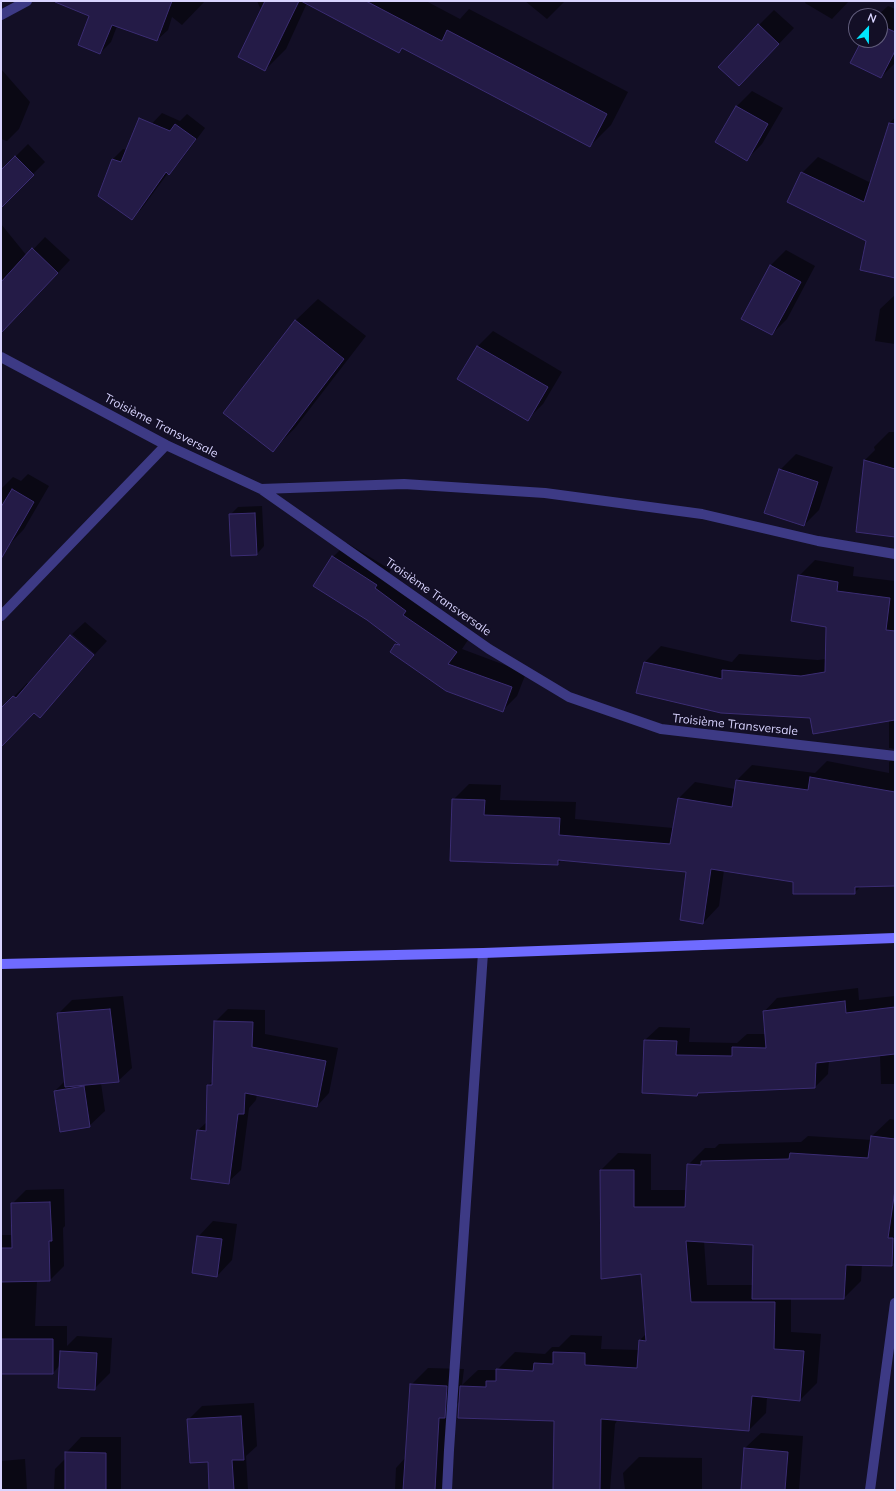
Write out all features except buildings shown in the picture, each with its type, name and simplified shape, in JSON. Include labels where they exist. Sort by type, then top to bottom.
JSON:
[{"type":"street","points":[[1,15],[27,1]]},
{"type":"street","name":"Troisième Transversale","points":[[1,357],[166,445],[261,489],[489,649],[569,697],[660,730],[895,756]]},
{"type":"street","points":[[1,616],[166,445]]},
{"type":"street","points":[[261,489],[404,484],[546,493],[702,514],[818,541],[895,554]]},
{"type":"street","points":[[1,964],[483,954],[895,938]]},
{"type":"street","points":[[447,1490],[448,1450],[483,954]]},
{"type":"street","points":[[870,1490],[895,1303]]}]
